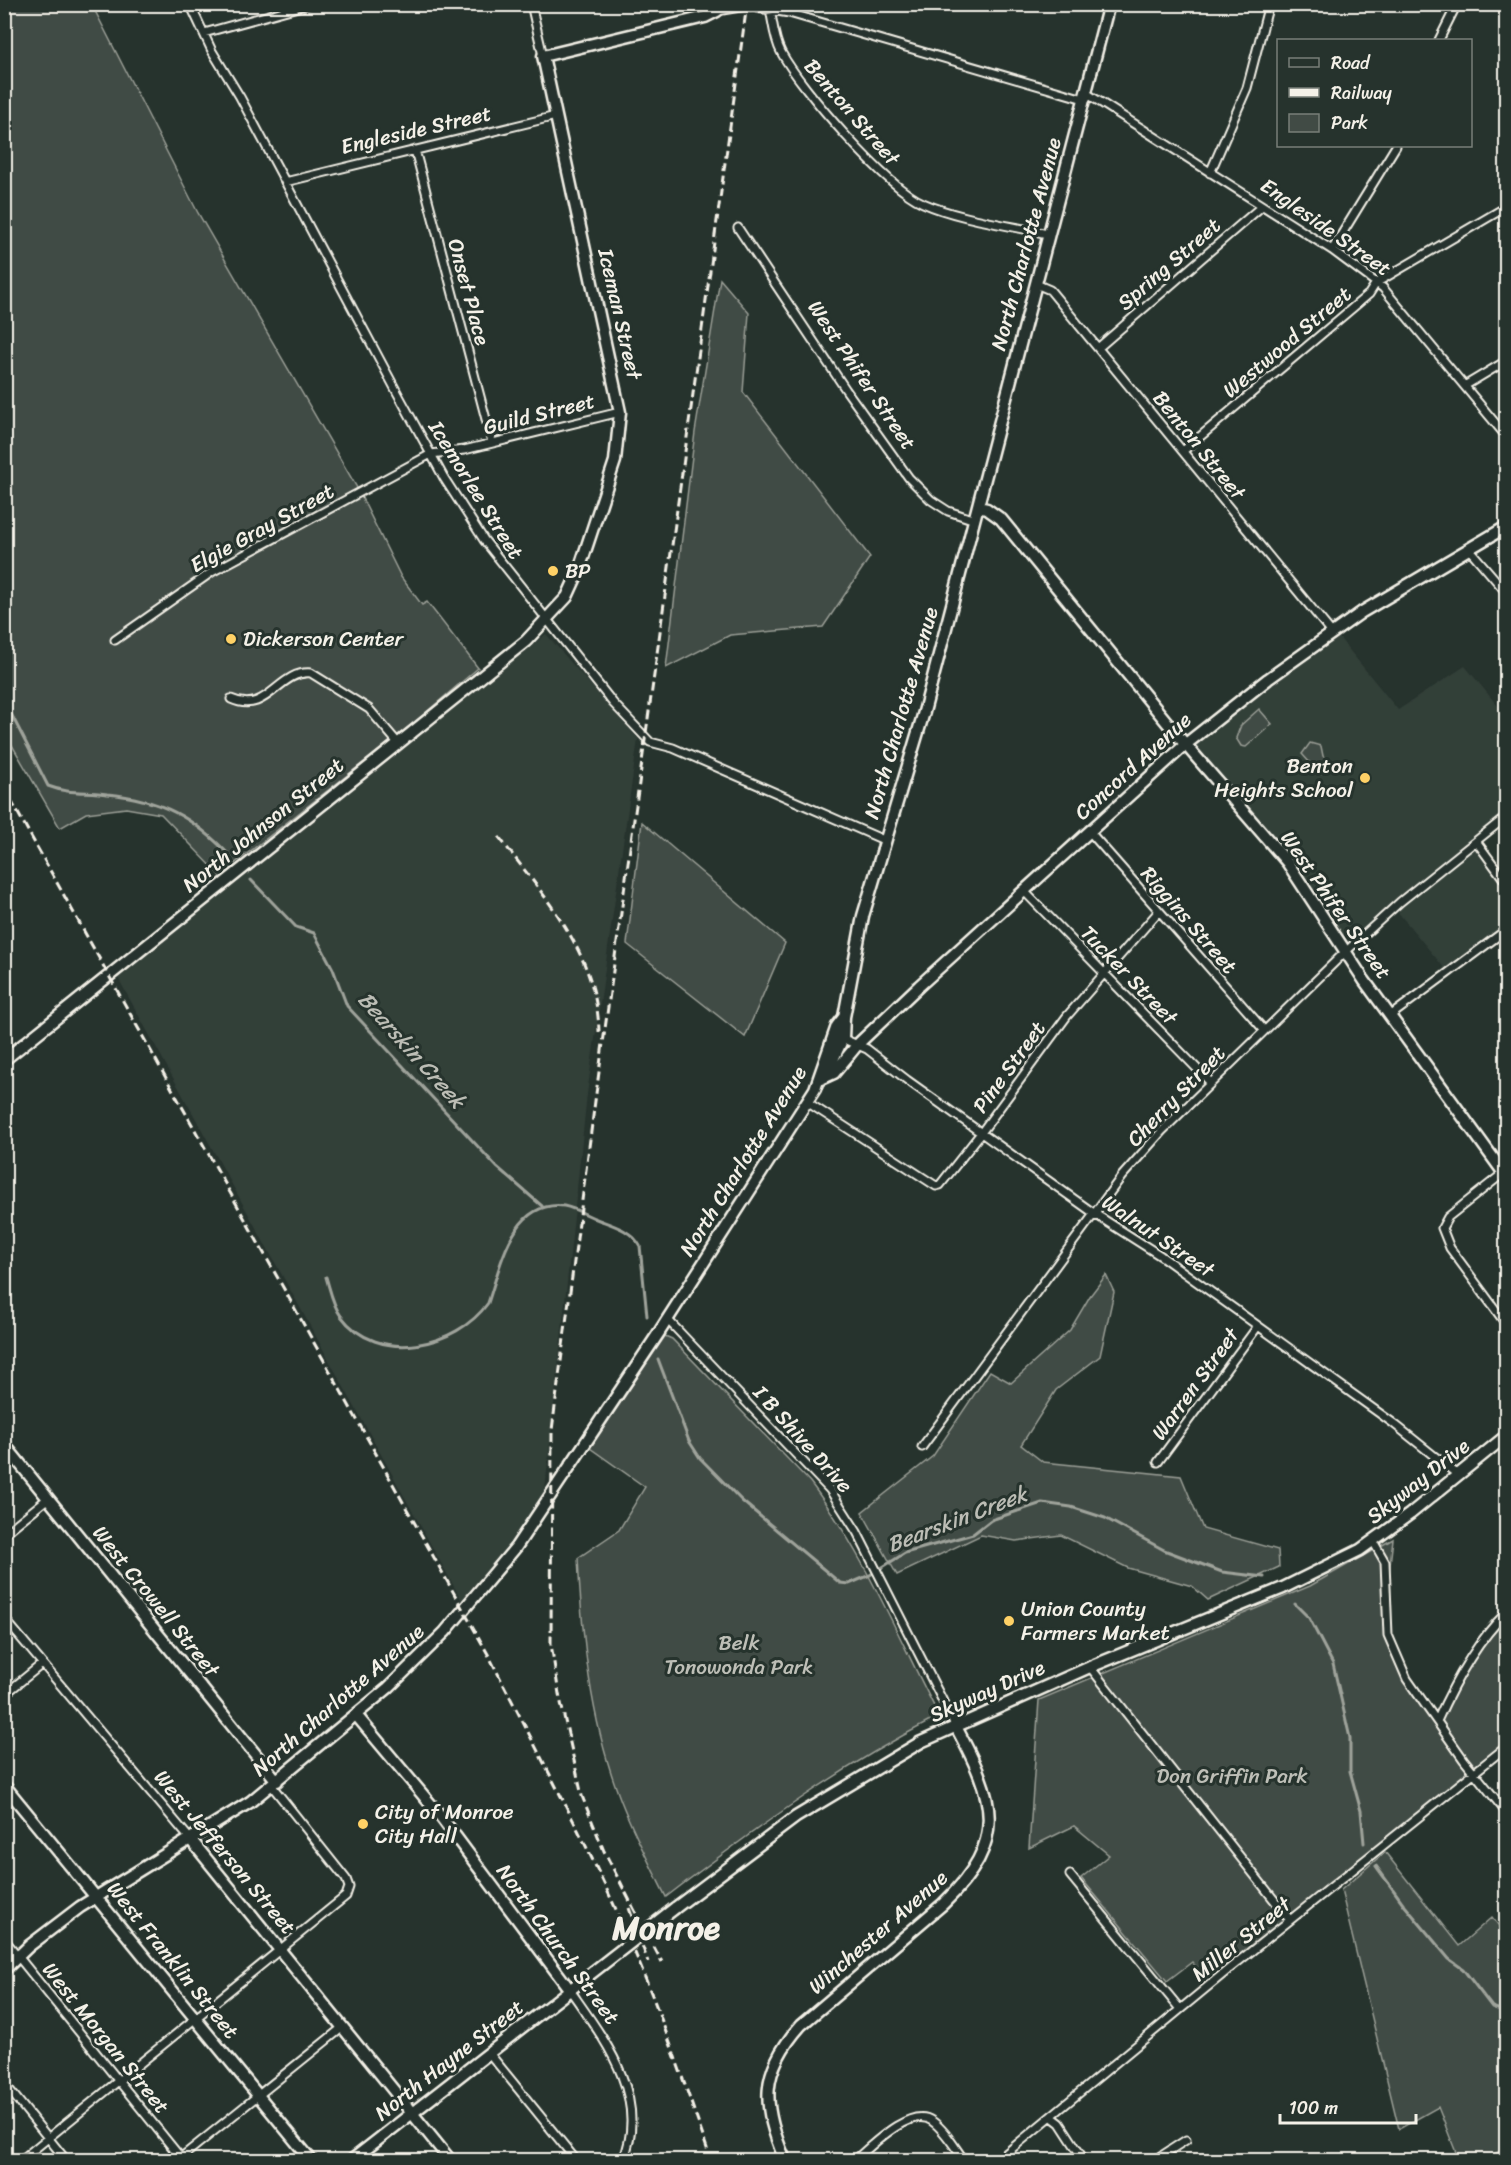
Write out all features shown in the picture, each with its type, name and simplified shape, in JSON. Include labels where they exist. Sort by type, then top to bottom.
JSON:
[{"type":"main road","name":"North Charlotte Avenue","points":[[4,1971],[19,1956],[97,1896],[191,1840],[274,1783],[356,1715],[445,1632],[490,1580],[574,1461],[821,1079],[831,1068],[856,943],[924,712],[1108,4]]},
{"type":"main road","name":"Engleside Street","points":[[543,56],[705,17],[716,8]]},
{"type":"main road","name":"Iceman Street","points":[[543,56],[620,412],[615,461],[578,573],[567,597],[546,621]]},
{"type":"main road","name":"West Phifer Street","points":[[978,507],[987,509],[1000,519],[1287,862],[1315,902],[1345,952],[1390,1016],[1506,1173]]},
{"type":"main road","name":"Concord Avenue","points":[[821,1079],[834,1073],[858,1044],[1186,744],[1268,679],[1332,633],[1506,527]]},
{"type":"main road","name":"North Johnson Street","points":[[4,1060],[526,641],[546,621]]},
{"type":"main road","name":"Skyway Drive","points":[[570,1990],[796,1817],[880,1765],[955,1725],[1299,1581],[1373,1541],[1506,1436]]},
{"type":"main road","name":"West Crowell Street","points":[[4,1444],[274,1783]]},
{"type":"main road","name":"North Church Street","points":[[356,1715],[438,1813],[570,1990]]},
{"type":"main road","name":"Winchester Avenue","points":[[785,2160],[774,2134],[767,2097],[769,2079],[787,2041],[801,2025],[943,1904],[964,1883],[981,1858],[989,1825],[988,1798],[985,1786],[955,1725]]},
{"type":"main road","name":"West Franklin Street","points":[[4,1785],[311,2160]]},
{"type":"main road","name":"West Jefferson Street","points":[[191,1840],[450,2160]]},
{"type":"main road","name":"North Hayne Street","points":[[352,2160],[570,1990]]},
{"type":"main road","points":[[1502,2160],[1506,2158]]},
{"type":"street","name":"Icemorlee Street","points":[[190,4],[431,454],[484,540],[613,703],[650,742],[673,748],[886,841]]},
{"type":"street","points":[[204,33],[309,4]]},
{"type":"street","name":"Iceman Street","points":[[531,4],[543,56]]},
{"type":"street","points":[[1210,173],[1247,88],[1269,4]]},
{"type":"street","points":[[1440,39],[1457,4]]},
{"type":"street","name":"Engleside Street","points":[[716,8],[747,6],[770,9],[1085,96],[1332,250],[1376,283],[1402,309],[1506,436]]},
{"type":"street","name":"Benton Street","points":[[770,9],[776,40],[796,74],[868,159],[905,194],[949,212],[1047,234]]},
{"type":"street","name":"Engleside Street","points":[[285,182],[556,116]]},
{"type":"street","points":[[1332,250],[1395,147]]},
{"type":"street","name":"Onset Place","points":[[415,150],[492,442]]},
{"type":"street","name":"Spring Street","points":[[1098,348],[1262,206]]},
{"type":"street","name":"Westwood Street","points":[[1183,451],[1369,294],[1376,283],[1506,207]]},
{"type":"street","name":"West Phifer Street","points":[[738,228],[846,390],[909,478],[931,500],[948,511],[975,520]]},
{"type":"street","name":"Benton Street","points":[[1036,284],[1050,290],[1332,633]]},
{"type":"street","points":[[1466,385],[1506,361]]},
{"type":"street","name":"Guild Street","points":[[431,454],[464,450],[620,412]]},
{"type":"street","name":"Elgie Gray Street","points":[[115,640],[212,572],[431,454]]},
{"type":"street","points":[[1469,549],[1506,591]]},
{"type":"street","points":[[231,699],[239,703],[256,703],[301,672],[311,673],[369,709],[398,743]]},
{"type":"street","name":"Cherry Street","points":[[922,1447],[1122,1176],[1210,1082],[1345,952],[1400,902],[1506,817]]},
{"type":"street","name":"Riggins Street","points":[[1089,831],[1264,1030]]},
{"type":"street","points":[[1476,841],[1506,882]]},
{"type":"street","name":"Tucker Street","points":[[1024,891],[1210,1082]]},
{"type":"street","name":"Pine Street","points":[[807,1102],[936,1186],[942,1183],[1067,1016],[1103,972],[1159,912]]},
{"type":"street","points":[[1390,1016],[1506,930]]},
{"type":"street","name":"Walnut Street","points":[[838,1036],[858,1044],[1095,1214],[1161,1256],[1393,1423],[1458,1476]]},
{"type":"street","points":[[1506,1173],[1448,1217],[1442,1227],[1450,1248],[1506,1324]]},
{"type":"street","name":"I B Shive Drive","points":[[667,1319],[817,1475],[844,1512],[955,1725]]},
{"type":"street","name":"Warren Street","points":[[1158,1462],[1258,1326]]},
{"type":"street","points":[[4,1534],[47,1499]]},
{"type":"street","points":[[1373,1541],[1385,1563],[1388,1635],[1407,1679],[1474,1773],[1506,1812]]},
{"type":"street","points":[[1437,1720],[1450,1693],[1486,1636],[1506,1613]]},
{"type":"street","name":"West Jefferson Street","points":[[4,1618],[191,1840]]},
{"type":"street","points":[[4,1695],[42,1664]]},
{"type":"street","points":[[1090,1667],[1290,1920]]},
{"type":"street","name":"Miller Street","points":[[998,2160],[1180,2009],[1506,1747]]},
{"type":"street","name":"West Crowell Street","points":[[274,1783],[348,1883],[346,1896],[280,1950]]},
{"type":"street","points":[[1070,1875],[1180,2009]]},
{"type":"street","name":"West Morgan Street","points":[[4,1939],[179,2159]]},
{"type":"street","points":[[21,2160],[280,1950]]},
{"type":"street","name":"North Church Street","points":[[570,1990],[612,2051],[625,2081],[631,2122],[623,2160]]},
{"type":"street","points":[[179,2159],[343,2027]]},
{"type":"street","points":[[489,2053],[576,2160]]},
{"type":"street","points":[[4,2083],[66,2160]]},
{"type":"street","points":[[855,2160],[897,2126],[907,2120],[922,2116],[932,2121],[964,2160]]},
{"type":"street","points":[[1052,2117],[1059,2123],[1084,2160]]},
{"type":"street","points":[[1155,2160],[1186,2140]]},
{"type":"shaded area","points":[[546,634],[638,739],[587,1094],[545,1490],[506,1553],[462,1601],[118,978]]},
{"type":"shaded area","name":"Benton Heights School","points":[[1337,635],[1398,710],[1465,666],[1506,716],[1506,812],[1471,840],[1506,889],[1506,924],[1446,970],[1391,904],[1347,943],[1310,882],[1196,745]]},
{"type":"green space","points":[[4,5],[92,5],[198,213],[356,486],[401,577],[422,605],[427,602],[478,668],[410,726],[220,875],[161,814],[126,808],[86,813],[60,828],[5,733]]},
{"type":"green space","points":[[720,279],[749,313],[743,392],[870,557],[823,627],[730,635],[666,668],[695,432]]},
{"type":"green space","points":[[1259,709],[1272,724],[1246,747],[1241,746],[1236,738],[1241,725]]},
{"type":"green space","points":[[1310,743],[1321,746],[1323,756],[1329,761],[1329,766],[1320,774],[1302,754]]},
{"type":"green space","points":[[642,822],[785,943],[745,1037],[627,944]]},
{"type":"green space","points":[[1106,1275],[1114,1292],[1100,1356],[1056,1390],[1021,1445],[1043,1462],[1181,1476],[1203,1529],[1278,1550],[1279,1567],[1208,1600],[1192,1586],[1128,1568],[1061,1535],[1016,1541],[981,1535],[897,1575],[862,1512],[933,1456],[990,1371],[1011,1383],[1070,1330],[1090,1296]]},
{"type":"green space","name":"Belk Tonowonda Park","points":[[665,1336],[672,1339],[810,1482],[829,1508],[877,1592],[935,1708],[936,1715],[930,1721],[861,1760],[794,1803],[666,1897],[623,1806],[600,1736],[585,1647],[578,1558],[619,1530],[645,1487],[590,1448]]},
{"type":"green space","name":"Don Griffin Park","points":[[1393,1539],[1383,1624],[1386,1636],[1437,1724],[1468,1668],[1506,1617],[1506,1743],[1208,1981],[1192,1962],[1167,1981],[1081,1878],[1109,1855],[1074,1826],[1029,1848],[1039,1700],[1310,1586]]},
{"type":"green space","points":[[1385,1852],[1459,1946],[1492,1917],[1506,1935],[1506,2147],[1485,2160],[1459,2160],[1438,2107],[1399,2129],[1341,1890]]},
{"type":"waterway","name":"Bearskin Creek","points":[[4,700],[48,786],[55,789],[144,800],[160,806],[175,812],[203,831],[231,857]]},
{"type":"waterway","name":"Bearskin Creek","points":[[251,880],[296,927],[314,933],[333,969],[347,1006],[497,1167],[542,1206]]},
{"type":"waterway","name":"Bearskin Creek","points":[[326,1277],[338,1312],[356,1331],[375,1341],[395,1345],[416,1345],[437,1340],[457,1331],[488,1303],[504,1254],[521,1224],[532,1213],[546,1207],[564,1206],[620,1228],[636,1240],[640,1246],[647,1316]]},
{"type":"waterway","name":"Bearskin Creek","points":[[658,1359],[689,1441],[700,1458],[742,1501],[840,1583],[849,1584],[870,1575],[905,1553],[973,1534],[991,1520],[1042,1503],[1071,1507],[1105,1518],[1164,1550],[1222,1572],[1264,1577]]},
{"type":"waterway","name":"Bearskin Creek","points":[[1295,1604],[1309,1618],[1333,1664],[1350,1738],[1350,1771],[1361,1811],[1364,1843]]},
{"type":"waterway","name":"Bearskin Creek","points":[[1376,1866],[1405,1906],[1449,1959],[1463,1969],[1492,2007],[1506,2012]]},
{"type":"railway","points":[[620,1881],[637,1915],[604,1851],[582,1796],[559,1694],[551,1644],[552,1430],[595,1101],[747,4]]},
{"type":"railway","points":[[4,788],[489,1656],[623,1925],[659,2013],[711,2160]]},
{"type":"railway","points":[[499,837],[550,904],[579,951],[596,1003],[599,1032]]},
{"type":"railway","points":[[629,1908],[648,1962]]},
{"type":"railway","points":[[654,1947],[662,1962]]},
{"type":"place","name":"BP","points":[[553,571]]},
{"type":"place","name":"Dickerson Center","points":[[231,639]]},
{"type":"place","name":"Benton Heights School","points":[[1365,778]]},
{"type":"place","name":"Union County Farmers Market","points":[[1009,1621]]},
{"type":"place","name":"City of Monroe City Hall","points":[[363,1824]]},
{"type":"district","name":"Monroe","points":[[666,1928]]}]
